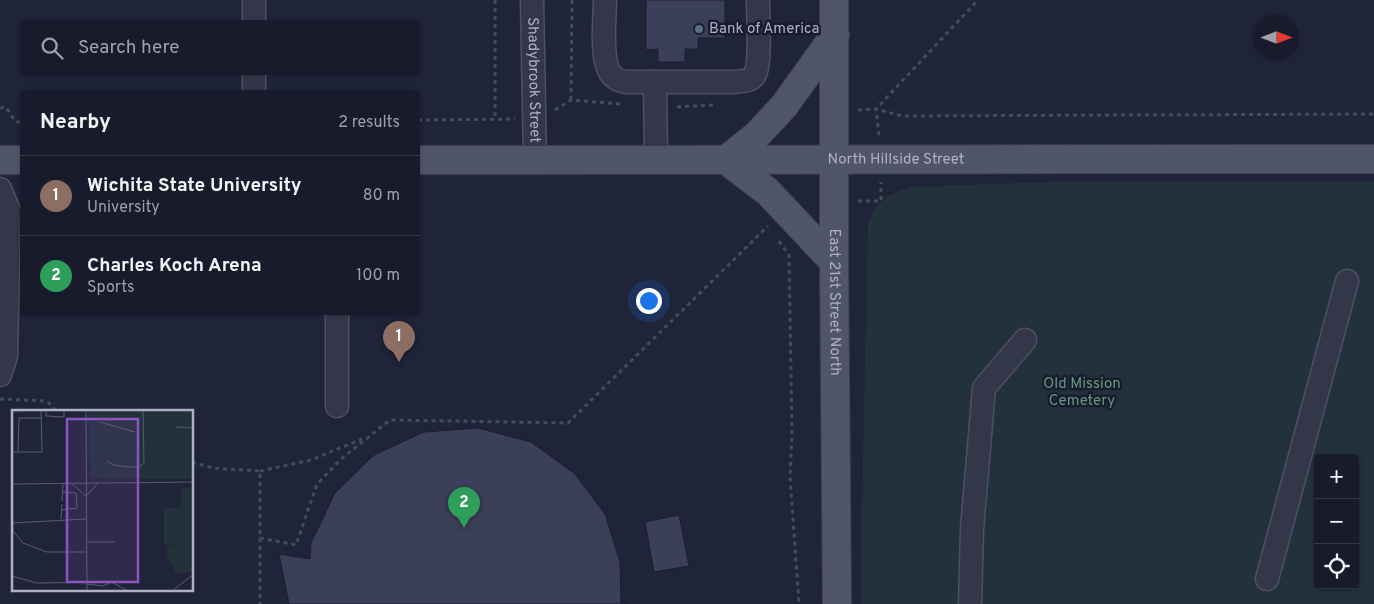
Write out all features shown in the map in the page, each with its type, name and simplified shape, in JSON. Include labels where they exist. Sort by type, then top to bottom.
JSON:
[{"type":"main road","name":"East 21st Street North","points":[[834,0],[837,604]]},
{"type":"main road","points":[[834,34],[784,106],[757,135],[726,160],[768,192],[776,218],[834,262]]},
{"type":"main road","name":"North Hillside Street","points":[[420,160],[1374,159]]},
{"type":"main road","points":[[0,160],[20,160]]},
{"type":"street","points":[[254,0],[254,20]]},
{"type":"street","name":"Shadybrook Street","points":[[532,0],[535,160]]},
{"type":"street","points":[[605,0],[605,53],[608,69],[614,78],[625,82],[748,81],[755,74],[758,63],[758,0]]},
{"type":"street","points":[[254,75],[254,90]]},
{"type":"street","points":[[655,82],[656,160]]},
{"type":"street","points":[[0,189],[9,211],[6,356],[0,375]]},
{"type":"street","points":[[1267,580],[1347,280]]},
{"type":"street","points":[[337,315],[337,406]]},
{"type":"street","points":[[970,604],[972,529],[984,388],[1025,340]]},
{"type":"path","points":[[495,0],[495,120]]},
{"type":"path","points":[[571,100],[572,0]]},
{"type":"path","points":[[978,0],[876,109],[902,116],[1374,114]]},
{"type":"path","points":[[420,120],[512,120],[557,109],[571,100],[655,108],[714,105]]},
{"type":"path","points":[[0,108],[6,108],[15,121],[20,122]]},
{"type":"path","points":[[260,538],[296,545],[317,484],[341,459],[390,420],[568,423],[776,218],[789,255],[792,435],[790,477],[800,604]]},
{"type":"path","points":[[0,399],[47,401],[55,410]]},
{"type":"path","points":[[194,463],[213,468],[260,471],[311,460],[365,438]]},
{"type":"path","points":[[260,471],[260,604]]},
{"type":"green space","name":"Old Mission Cemetery","points":[[1074,181],[1374,181],[1374,604],[862,604],[861,548],[868,224],[879,203],[895,193],[911,187]]},
{"type":"building","points":[[646,0],[725,0],[725,38],[698,38],[698,49],[685,49],[685,62],[658,62],[658,49],[646,50]]},
{"type":"building","points":[[478,428],[531,442],[575,474],[605,514],[620,562],[621,603],[630,604],[289,604],[279,554],[310,559],[311,543],[335,493],[374,455],[424,432]]},
{"type":"building","points":[[679,515],[689,566],[654,572],[645,522]]},
{"type":"place","name":"Bank of America","points":[[699,29]]},
{"type":"place","name":"Wichita State University","points":[[399,362]]},
{"type":"place","name":"Charles Koch Arena","points":[[464,528]]}]
